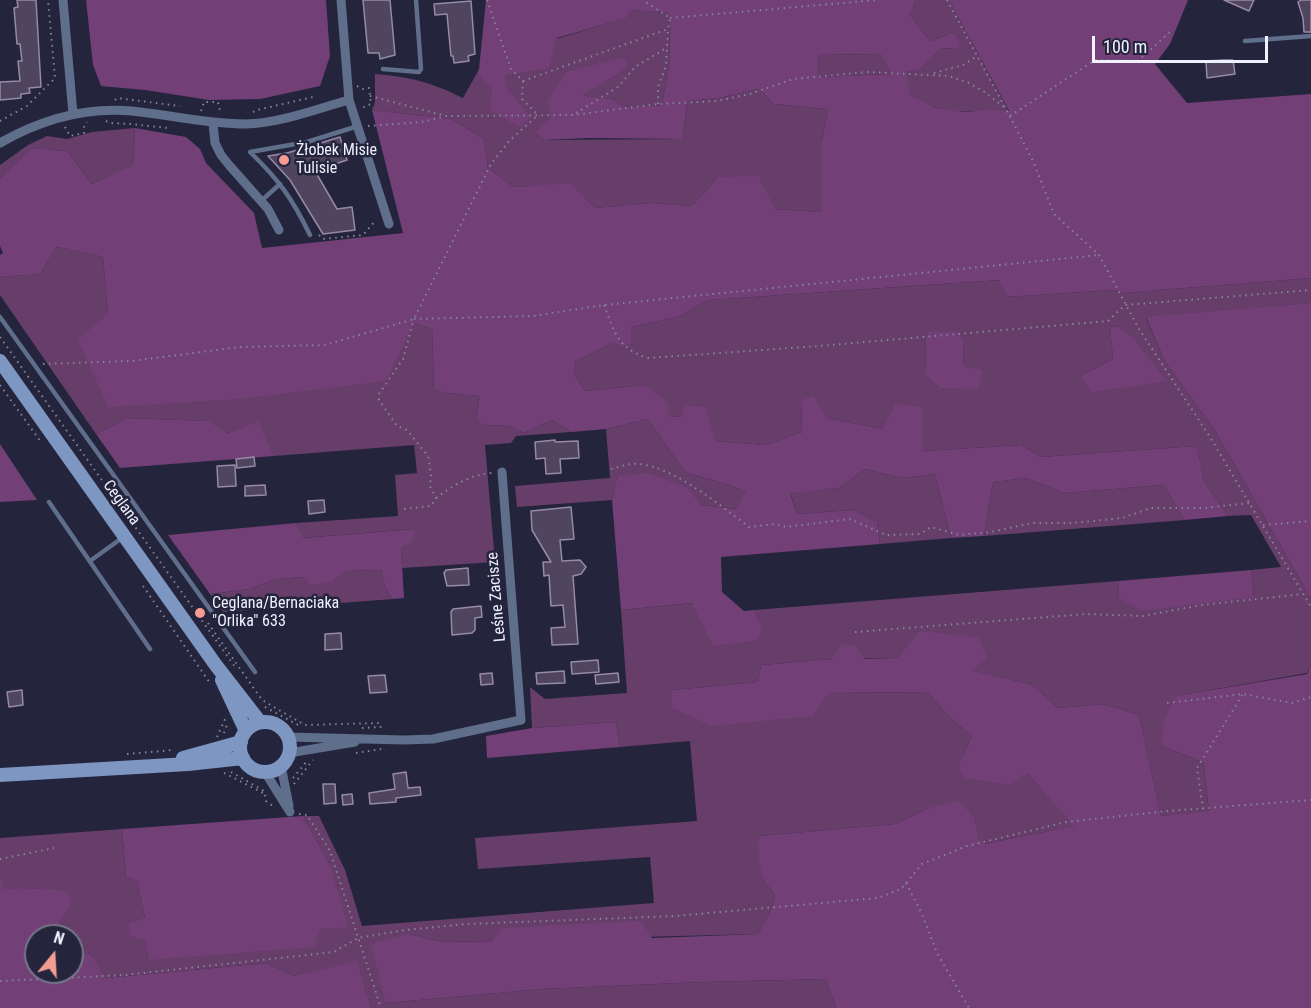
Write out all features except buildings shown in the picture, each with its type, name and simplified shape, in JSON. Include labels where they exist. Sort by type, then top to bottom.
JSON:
[{"type":"street","points":[[63,0],[73,114]]},
{"type":"street","points":[[341,0],[349,100],[362,123],[387,220]]},
{"type":"street","points":[[0,143],[44,122],[73,114],[129,111],[213,123],[250,124],[275,120],[349,100]]},
{"type":"street","points":[[213,123],[215,143],[222,155],[268,209],[279,230]]},
{"type":"street","name":"Ceglana","points":[[0,361],[215,664],[260,722]]},
{"type":"street","name":"Leśne Zacisze","points":[[382,739],[433,739],[521,720],[502,472]]},
{"type":"street","name":"Ceglana","points":[[215,664],[243,737]]},
{"type":"street","points":[[161,764],[243,737],[260,722],[268,722],[283,730],[288,737],[289,753],[281,766],[280,787]]},
{"type":"street","points":[[243,737],[243,758],[256,770],[265,772],[280,787],[290,812]]},
{"type":"street","points":[[288,737],[382,739]]},
{"type":"street","points":[[289,753],[368,739]]},
{"type":"street","points":[[0,775],[188,764],[243,758]]},
{"type":"street","points":[[265,772],[281,766]]},
{"type":"lane","points":[[383,69],[418,72],[421,69],[416,0]]},
{"type":"lane","points":[[1245,41],[1311,36]]},
{"type":"lane","points":[[310,235],[295,205],[280,184],[250,152],[307,142],[362,123]]},
{"type":"lane","points":[[261,201],[280,184]]},
{"type":"lane","points":[[0,317],[255,672]]},
{"type":"lane","points":[[49,502],[150,649]]},
{"type":"lane","points":[[90,561],[125,536]]},
{"type":"path","points":[[0,121],[27,106],[54,78],[48,0]]},
{"type":"path","points":[[487,0],[511,69],[523,81],[522,99],[538,115]]},
{"type":"path","points":[[643,0],[670,18],[877,0]]},
{"type":"path","points":[[947,0],[1033,161],[1054,214],[1099,255],[1125,305],[1210,437],[1311,607]]},
{"type":"path","points":[[658,104],[658,87],[666,66],[670,18]]},
{"type":"path","points":[[523,81],[668,29]]},
{"type":"path","points":[[1010,116],[1095,60],[1138,62],[1171,31]]},
{"type":"path","points":[[573,115],[618,87],[635,67],[668,47]]},
{"type":"path","points":[[931,74],[963,65],[977,56]]},
{"type":"path","points":[[356,83],[359,88],[369,88],[371,104],[364,107],[362,123],[421,122],[446,116],[573,115],[658,104],[717,101],[750,94],[792,79],[867,72],[949,76],[969,83],[986,93],[1007,111]]},
{"type":"path","points":[[370,96],[446,116]]},
{"type":"path","points":[[250,115],[257,110],[314,97],[321,100]]},
{"type":"path","points":[[110,103],[117,99],[145,100],[180,106],[186,111]]},
{"type":"path","points":[[196,113],[202,109],[204,102],[218,102],[223,114]]},
{"type":"path","points":[[435,498],[430,486],[428,456],[407,430],[397,426],[379,400],[379,394],[403,359],[414,319],[491,164],[510,140],[538,115]]},
{"type":"path","points":[[310,235],[321,236],[323,239],[363,235],[379,216],[387,220]]},
{"type":"path","points":[[34,364],[131,361],[240,346],[325,345],[414,319],[532,316],[604,305],[1099,255]]},
{"type":"path","points":[[604,305],[617,340],[632,353],[648,358],[1108,321],[1125,305],[1311,290]]},
{"type":"path","points":[[0,385],[47,451]]},
{"type":"path","points":[[611,469],[642,464],[671,474],[749,526],[776,524],[786,527],[850,519],[886,535],[920,534],[931,527],[959,535],[991,532],[1032,523],[1073,523],[1122,518],[1151,508],[1204,508],[1250,503]]},
{"type":"path","points":[[404,509],[431,506],[435,498],[460,481],[477,475],[502,472]]},
{"type":"path","points":[[1263,525],[1311,521]]},
{"type":"path","points":[[140,582],[212,687]]},
{"type":"path","points":[[855,632],[1086,614],[1143,616],[1201,605],[1303,594]]},
{"type":"path","points":[[1167,703],[1243,694],[1292,703],[1311,697]]},
{"type":"path","points":[[1203,809],[1197,768],[1243,694]]},
{"type":"path","points":[[216,739],[227,714]]},
{"type":"path","points":[[306,737],[305,724],[380,723],[382,751],[351,754]]},
{"type":"path","points":[[126,754],[183,748]]},
{"type":"path","points":[[280,787],[292,780],[308,760],[307,750]]},
{"type":"path","points":[[222,772],[264,794],[264,791],[296,784],[313,759],[322,758]]},
{"type":"path","points":[[0,981],[125,975],[334,952],[358,938],[405,930],[467,924],[675,915],[878,898],[901,889],[922,864],[967,846],[1066,822],[1311,800]]},
{"type":"path","points":[[290,812],[307,815],[330,851],[381,1008]]},
{"type":"path","points":[[0,859],[54,848]]},
{"type":"path","points":[[906,883],[922,914],[937,952],[969,1008]]},
{"type":"shaded area","points":[[86,0],[326,0],[330,56],[320,86],[260,99],[209,100],[101,86],[93,65]]},
{"type":"shaded area","points":[[486,0],[916,0],[910,15],[930,41],[954,32],[960,43],[957,49],[942,48],[919,70],[906,72],[910,95],[935,108],[965,112],[1009,111],[949,0],[1188,0],[1170,44],[1155,64],[1187,103],[1311,94],[1311,278],[1123,293],[1113,290],[1007,297],[1000,280],[708,300],[678,317],[631,327],[631,343],[626,346],[612,343],[576,361],[574,374],[585,391],[646,385],[668,403],[669,416],[681,417],[684,406],[706,407],[715,441],[766,445],[802,432],[801,400],[813,396],[827,418],[883,429],[895,404],[923,407],[923,451],[1021,445],[1041,457],[1197,446],[1204,481],[1228,516],[1185,520],[1163,485],[1064,493],[1026,478],[993,482],[984,536],[951,538],[935,474],[902,478],[865,469],[839,488],[790,493],[797,514],[854,510],[877,522],[880,544],[721,557],[722,592],[744,611],[754,610],[762,626],[757,640],[713,646],[692,603],[621,610],[612,500],[617,477],[647,473],[687,487],[701,505],[736,509],[745,492],[685,472],[648,419],[606,429],[572,432],[552,420],[524,433],[509,426],[482,425],[476,416],[480,396],[444,393],[434,389],[432,329],[414,323],[386,381],[238,399],[108,407],[78,339],[108,314],[103,257],[57,247],[40,274],[0,277],[0,255],[3,253],[0,246],[0,178],[32,148],[67,151],[92,184],[133,165],[135,128],[186,137],[200,149],[206,163],[254,213],[262,248],[403,233],[372,110],[452,119],[484,139],[488,168],[514,187],[570,183],[595,208],[651,203],[692,206],[718,177],[758,176],[775,209],[822,212],[822,141],[828,109],[774,104],[759,89],[719,98],[687,101],[683,139],[544,140],[536,132],[551,118],[547,102],[566,72],[626,57],[629,65],[617,75],[582,95],[612,99],[625,107],[662,105],[670,60],[669,13],[631,10],[626,18],[557,38],[549,68],[505,76],[506,88],[531,116],[519,127],[490,110],[492,88],[477,73]],"holes":[[[880,54],[891,74],[818,77],[819,55]]]},
{"type":"shaded area","points":[[916,0],[949,0],[1009,112],[945,110],[929,106],[910,95],[905,72],[919,70],[942,48],[956,49],[954,32],[930,41],[910,15]]},
{"type":"shaded area","points":[[631,10],[669,13],[670,60],[662,105],[625,107],[612,99],[581,95],[617,75],[629,65],[626,57],[537,132],[544,140],[683,139],[687,101],[719,98],[759,89],[774,104],[828,109],[822,141],[822,212],[775,209],[718,177],[692,206],[651,203],[595,208],[570,184],[514,187],[488,168],[484,139],[452,119],[372,110],[375,102],[375,74],[420,81],[463,98],[477,73],[531,116],[505,88],[505,76],[549,67],[556,39],[625,18]]},
{"type":"shaded area","points":[[880,54],[891,74],[818,77],[819,55]]},
{"type":"shaded area","points":[[135,128],[133,166],[92,184],[67,151],[32,148],[0,178],[0,165],[28,145],[47,136],[67,139],[92,132]]},
{"type":"shaded area","points":[[57,247],[103,257],[108,314],[414,323],[432,329],[434,389],[444,393],[480,396],[476,415],[482,425],[509,426],[524,433],[552,420],[572,432],[516,436],[511,443],[485,445],[495,562],[402,568],[401,548],[412,541],[414,529],[302,538],[296,523],[398,516],[395,475],[417,473],[414,445],[274,456],[257,422],[228,433],[207,421],[127,418],[96,434],[0,295],[0,277],[40,274]]},
{"type":"shaded area","points":[[1311,278],[1311,303],[1146,318],[1165,362],[1214,429],[1311,599],[1311,664],[1307,673],[1177,696],[1161,746],[1203,762],[1209,812],[1161,816],[1139,715],[1104,704],[1058,708],[1033,685],[970,670],[921,631],[897,658],[832,659],[761,665],[758,682],[672,690],[928,692],[948,716],[972,736],[958,766],[1027,773],[1075,826],[983,844],[979,838],[975,820],[929,808],[895,824],[759,836],[761,877],[775,895],[771,910],[758,934],[443,942],[409,934],[386,1003],[542,989],[826,979],[836,1008],[371,1008],[357,962],[293,976],[267,963],[104,978],[92,955],[84,952],[84,924],[59,924],[70,903],[48,888],[2,890],[0,838],[122,829],[126,877],[137,881],[145,918],[148,960],[330,865],[303,816],[319,816],[345,870],[362,926],[654,903],[650,857],[478,869],[475,838],[697,821],[690,741],[620,747],[616,722],[532,728],[530,687],[545,699],[627,693],[621,610],[693,603],[762,626],[754,610],[1118,581],[1119,598],[1254,596],[1251,570],[1281,567],[1251,515],[1228,516],[1204,481],[1197,446],[1041,457],[1021,445],[923,451],[883,429],[827,418],[801,400],[802,432],[766,445],[714,441],[681,417],[669,416],[646,385],[585,391],[574,374],[576,361],[612,343],[631,343],[631,327],[678,317],[708,300],[1001,280],[1007,297],[1113,290],[1123,293]],"holes":[[[1117,326],[1166,381],[1080,376],[1113,359],[1110,327]],[[926,338],[964,341],[963,366],[939,388],[925,375]]]},
{"type":"shaded area","points":[[1311,303],[1311,599],[1214,429],[1165,362],[1146,317]]},
{"type":"shaded area","points":[[1117,326],[1133,338],[1167,381],[1092,392],[1080,376],[1113,359],[1110,327]]},
{"type":"shaded area","points":[[956,331],[964,341],[963,366],[982,370],[978,389],[939,388],[925,375],[928,332]]},
{"type":"shaded area","points":[[127,418],[208,421],[228,433],[258,421],[274,456],[120,468],[96,434]]},
{"type":"shaded area","points":[[648,419],[685,472],[745,492],[737,509],[701,505],[686,487],[617,477],[612,500],[517,507],[515,486],[610,478],[606,429]]},
{"type":"shaded area","points":[[0,444],[37,500],[0,502]]},
{"type":"shaded area","points":[[865,469],[902,478],[935,474],[951,538],[880,544],[877,522],[854,510],[797,514],[790,492],[839,488]]},
{"type":"shaded area","points":[[1026,478],[1064,493],[1163,485],[1185,520],[984,536],[993,482]]},
{"type":"shaded area","points":[[296,523],[303,538],[415,529],[413,541],[401,548],[404,598],[393,599],[385,587],[381,570],[345,571],[333,582],[311,585],[304,577],[275,579],[250,589],[210,594],[168,535]]},
{"type":"shaded area","points":[[381,570],[385,587],[393,599],[223,612],[210,594],[250,589],[275,579],[304,577],[333,582],[345,571]]},
{"type":"shaded area","points":[[1251,570],[1254,597],[1142,611],[1119,598],[1118,581]]},
{"type":"shaded area","points":[[920,631],[979,638],[987,658],[971,670],[1033,685],[1058,708],[1104,704],[1139,715],[1161,816],[1209,811],[1203,762],[1161,746],[1164,720],[1176,696],[1307,674],[1311,664],[1311,1008],[836,1008],[826,979],[542,989],[386,1003],[371,944],[409,934],[443,942],[492,941],[502,928],[641,921],[652,938],[758,934],[771,910],[775,895],[761,877],[759,836],[895,824],[929,808],[960,801],[975,820],[979,838],[984,844],[1074,826],[1027,773],[1010,785],[966,778],[958,766],[972,736],[948,716],[928,692],[828,693],[813,716],[712,726],[672,708],[672,690],[758,682],[761,665],[832,659],[842,644],[856,646],[864,659],[897,658]]},
{"type":"shaded area","points":[[616,722],[620,747],[487,758],[486,736],[532,728]]},
{"type":"shaded area","points":[[303,816],[330,865],[348,927],[320,929],[314,947],[148,960],[146,941],[130,936],[129,924],[145,918],[137,881],[126,877],[122,829]]},
{"type":"shaded area","points":[[0,874],[3,889],[48,888],[69,893],[71,903],[59,924],[24,924],[24,984],[84,984],[84,952],[92,955],[105,978],[267,963],[293,976],[357,961],[371,1008],[0,1008]]},
{"type":"place","name":"Żłobek Misie Tulisie","points":[[284,160]]},
{"type":"place","name":"Ceglana/Bernaciaka \"Orlika\" 633","points":[[200,613]]}]
